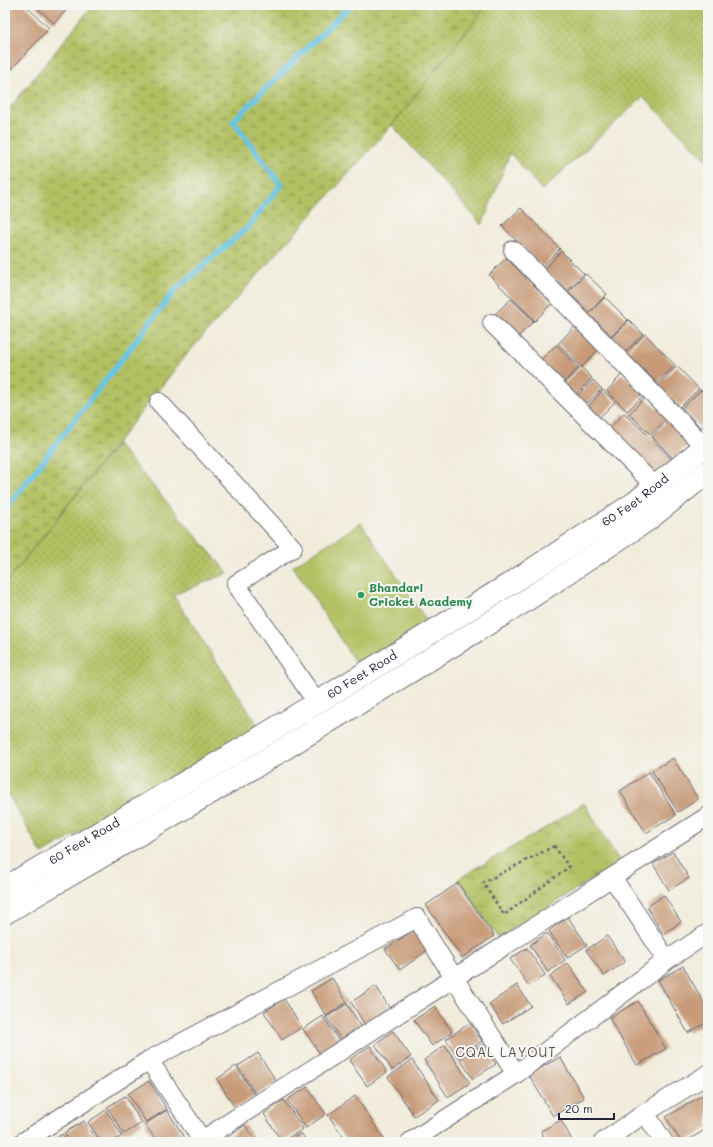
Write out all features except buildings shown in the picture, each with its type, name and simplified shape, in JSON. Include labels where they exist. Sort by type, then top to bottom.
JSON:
[{"type":"street","points":[[513,250],[706,446]]},
{"type":"street","points":[[492,323],[655,486]]},
{"type":"street","points":[[159,402],[293,548],[236,584],[317,703]]},
{"type":"street","name":"60 Feet Road","points":[[5,888],[245,747],[513,582],[633,504],[706,446]]},
{"type":"street","name":"60 Feet Road","points":[[5,913],[263,762],[525,601],[646,522],[708,472]]},
{"type":"street","points":[[149,1060],[202,1141],[708,816]]},
{"type":"street","points":[[612,877],[666,960]]},
{"type":"street","points":[[23,1142],[149,1060],[417,918],[516,1074]]},
{"type":"street","points":[[410,1142],[516,1074],[666,960],[708,933]]},
{"type":"street","points":[[603,1142],[645,1113],[708,1074]]},
{"type":"street","points":[[645,1113],[664,1142]]},
{"type":"path","points":[[554,846],[569,867],[504,915],[483,883],[554,846]]},
{"type":"green space","points":[[93,5],[487,5],[392,125],[187,354],[5,584],[5,114]]},
{"type":"green space","points":[[487,5],[708,5],[708,161],[643,97],[542,190],[510,153],[482,225],[392,125]]},
{"type":"green space","points":[[117,444],[228,573],[173,595],[260,728],[42,854],[5,789],[5,584]]},
{"type":"green space","name":"Bhandari Cricket Academy","points":[[361,523],[429,624],[359,668],[293,566]]},
{"type":"green space","points":[[584,803],[620,862],[498,938],[458,879],[547,827]]},
{"type":"waterway","points":[[5,510],[176,289],[247,228],[281,185],[233,121],[351,5]]},
{"type":"place","name":"Bhandari Cricket Academy","points":[[361,595]]},
{"type":"district","name":"CQAL LAYOUT","points":[[506,1052]]}]
